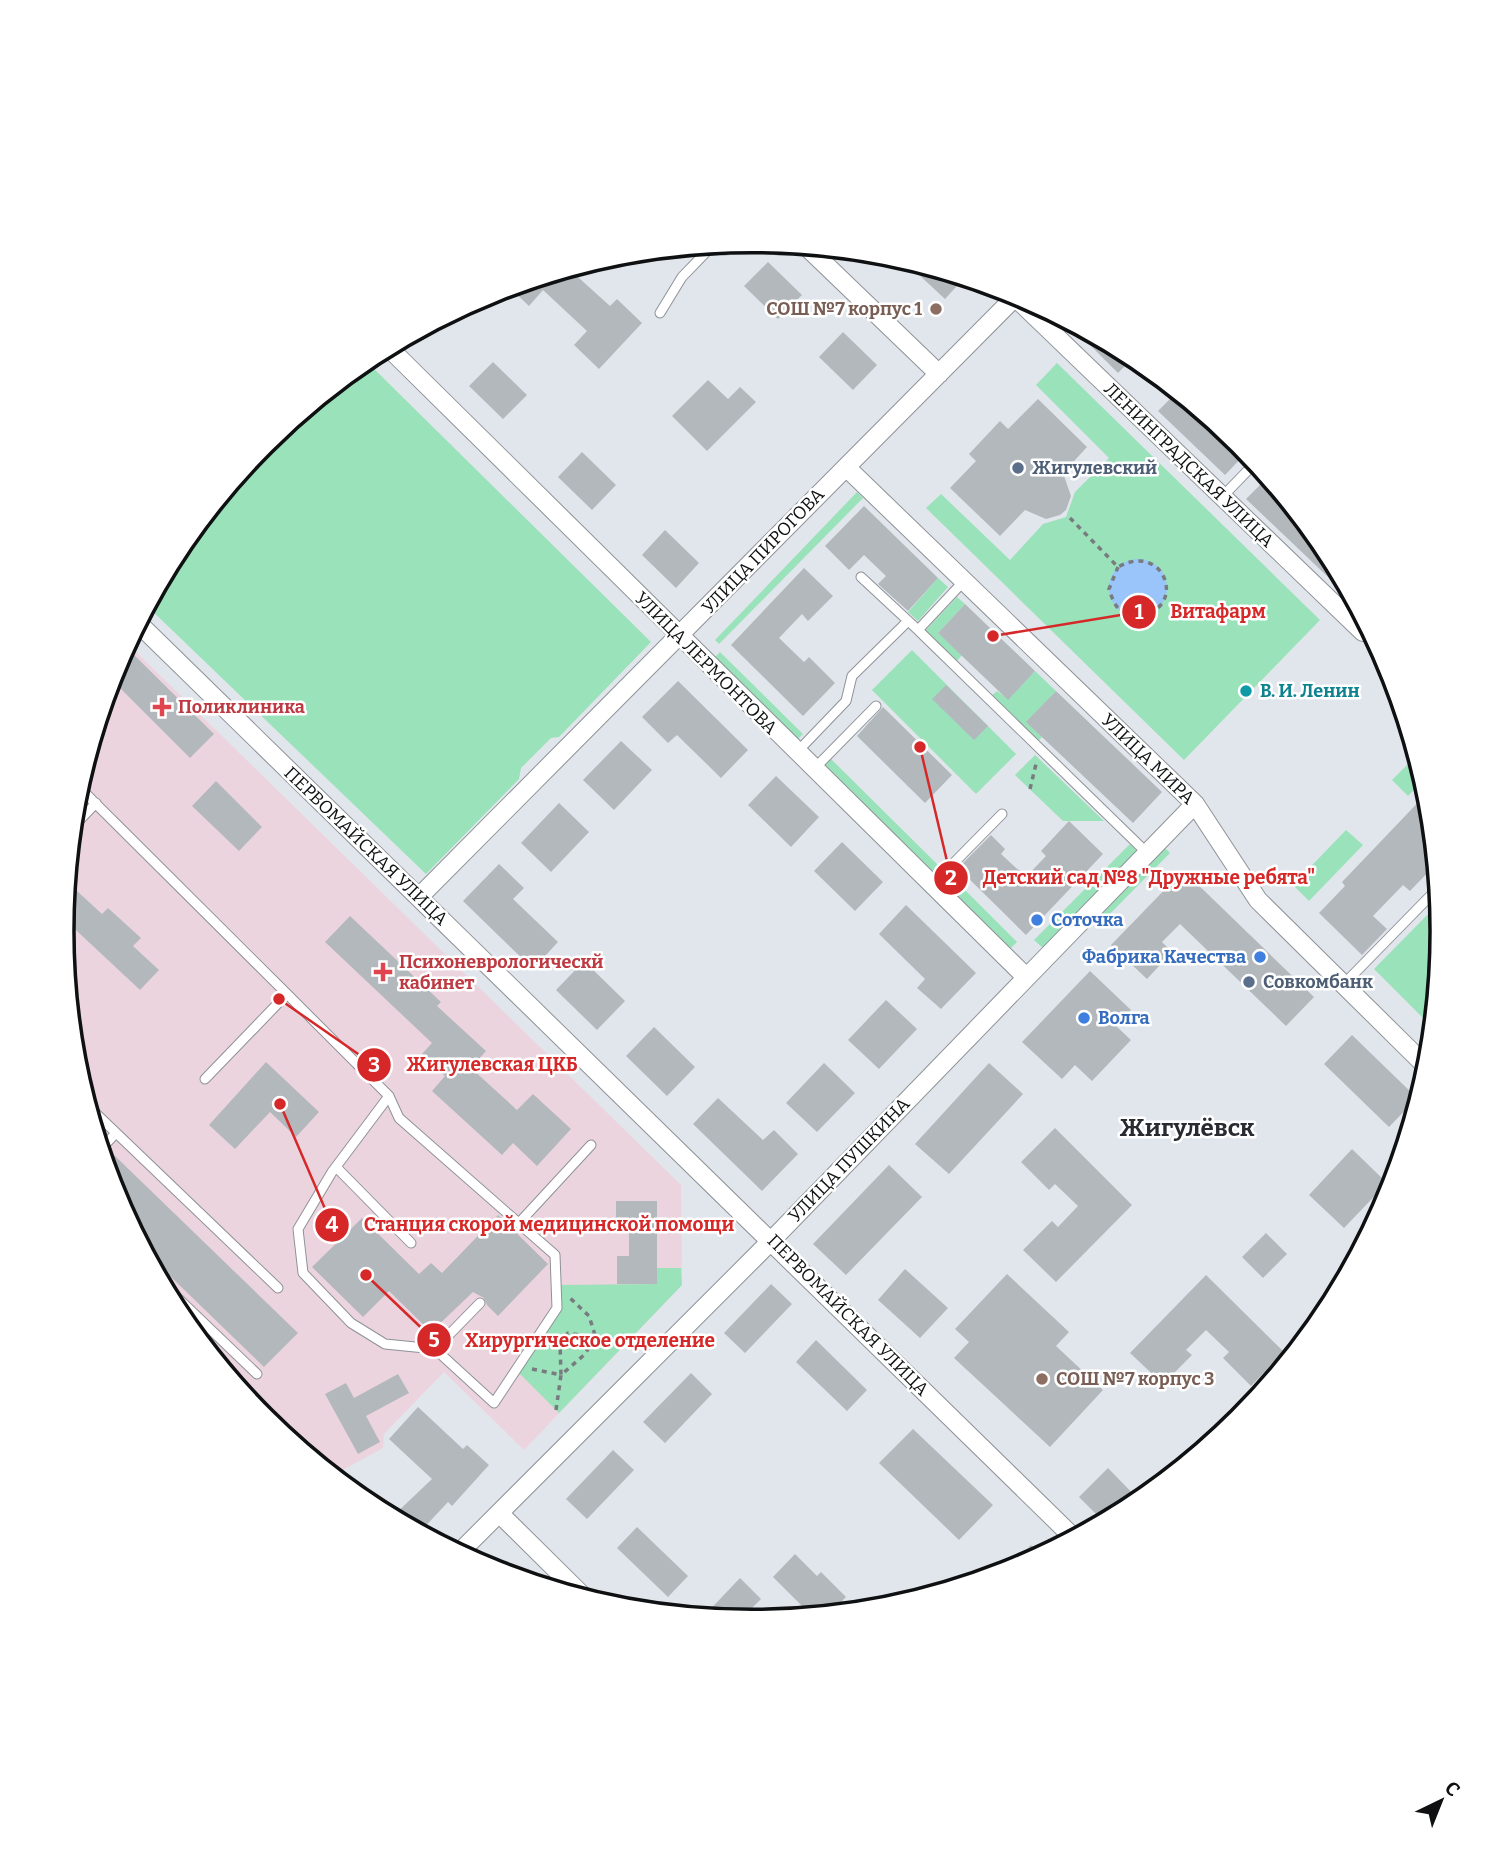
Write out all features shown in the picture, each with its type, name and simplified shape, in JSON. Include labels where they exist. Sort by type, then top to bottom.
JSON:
[{"type":"street","points":[[817,257],[939,374]]},
{"type":"street","name":"УЛИЦА ПИРОГОВА","points":[[419,897],[680,637],[1008,303]]},
{"type":"street","name":"ЛЕНИНГРАДСКАЯ УЛИЦА","points":[[1039,317],[1354,619]]},
{"type":"street","name":"УЛИЦА ЛЕРМОНТОВА","points":[[396,355],[1026,977]]},
{"type":"street","name":"УЛИЦА МИРА","points":[[846,467],[1195,804],[1258,901],[1418,1058]]},
{"type":"street","name":"ПЕРВОМАЙСКАЯ УЛИЦА","points":[[144,629],[1068,1532]]},
{"type":"street","name":"УЛИЦА ПУШКИНА","points":[[465,1547],[772,1240],[1195,804]]},
{"type":"street","points":[[499,1513],[573,1586]]},
{"type":"lane","points":[[660,313],[682,277],[703,255]]},
{"type":"lane","points":[[1223,496],[1248,470]]},
{"type":"lane","points":[[861,576],[1147,853]]},
{"type":"lane","points":[[918,630],[964,581]]},
{"type":"lane","points":[[797,752],[846,701],[852,676],[907,622]]},
{"type":"lane","points":[[814,769],[876,706]]},
{"type":"lane","points":[[88,795],[389,1096],[399,1118],[555,1255],[556,1308],[494,1404],[435,1349],[385,1344],[351,1322],[303,1273],[298,1229],[335,1167],[389,1096]]},
{"type":"lane","points":[[84,815],[96,803]]},
{"type":"lane","points":[[932,885],[1002,814]]},
{"type":"lane","points":[[1343,985],[1429,897]]},
{"type":"lane","points":[[205,1079],[287,994]]},
{"type":"lane","points":[[100,1117],[278,1288]]},
{"type":"lane","points":[[108,1142],[116,1133]]},
{"type":"lane","points":[[519,1223],[591,1145]]},
{"type":"lane","points":[[335,1167],[411,1243]]},
{"type":"lane","points":[[435,1349],[480,1303]]},
{"type":"lane","points":[[186,1306],[257,1374]]},
{"type":"path","points":[[1070,518],[1118,567]]},
{"type":"path","points":[[1130,560],[1149,561],[1164,574],[1167,593],[1161,607],[1150,615],[1130,617],[1115,606],[1109,589],[1118,567],[1130,560]]},
{"type":"path","points":[[1030,789],[1040,748]]},
{"type":"path","points":[[556,1285],[589,1316],[596,1338]]},
{"type":"path","points":[[556,1410],[561,1375],[561,1342],[568,1333],[596,1338]]},
{"type":"path","points":[[561,1375],[584,1355],[596,1338]]},
{"type":"path","points":[[520,1367],[561,1375]]},
{"type":"shaded area","points":[[135,651],[681,1185],[682,1285],[524,1450],[444,1372],[384,1434],[383,1448],[341,1471],[272,1412],[214,1345],[164,1271],[125,1192],[110,1150],[97,1108],[79,1021],[75,976],[75,888],[79,843],[97,756]]},
{"type":"green space","points":[[1057,363],[1320,620],[1184,760],[926,508],[941,494],[1010,560],[1043,524],[1066,517],[1075,492],[1109,458],[1036,385]]},
{"type":"green space","points":[[374,369],[651,642],[559,737],[551,738],[521,768],[519,779],[426,874],[154,612],[188,555],[242,485],[272,452],[305,422]]},
{"type":"green space","points":[[857,492],[863,498],[719,644],[715,640]]},
{"type":"green space","points":[[938,578],[948,587],[918,621],[908,612]]},
{"type":"green space","points":[[957,597],[965,604],[938,633],[962,655],[956,662],[925,631]]},
{"type":"green space","points":[[912,650],[1016,754],[976,794],[872,690]]},
{"type":"green space","points":[[720,652],[803,734],[796,741],[713,659]]},
{"type":"green space","points":[[1035,671],[1056,691],[1027,722],[1042,737],[1037,742],[991,696],[997,691],[1008,699]]},
{"type":"green space","points":[[1035,755],[1104,821],[1063,821],[1015,775]]},
{"type":"green space","points":[[830,758],[939,866],[931,874],[822,766]]},
{"type":"green space","points":[[1409,763],[1415,789],[1408,796],[1392,780]]},
{"type":"green space","points":[[1346,830],[1363,845],[1309,901],[1293,885]]},
{"type":"green space","points":[[1130,844],[1139,854],[1044,949],[1034,940]]},
{"type":"green space","points":[[1161,844],[1170,853],[1098,926],[1089,917]]},
{"type":"green space","points":[[948,873],[1017,942],[1009,950],[940,881]]},
{"type":"green space","points":[[1430,913],[1425,1020],[1374,969]]},
{"type":"green space","points":[[657,1268],[681,1268],[682,1285],[559,1413],[517,1371],[557,1308],[556,1285],[656,1284]]},
{"type":"water","points":[[1132,559],[1144,559],[1159,567],[1167,582],[1167,594],[1159,609],[1144,617],[1132,617],[1117,609],[1109,594],[1109,582],[1117,567]]},
{"type":"building","points":[[768,262],[802,295],[778,319],[744,286]]},
{"type":"building","points":[[919,275],[957,286],[945,299]]},
{"type":"building","points":[[577,277],[610,306],[617,299],[642,323],[599,369],[574,345],[587,331],[543,290],[529,306],[518,296]]},
{"type":"building","points":[[843,332],[877,365],[853,390],[819,357]]},
{"type":"building","points":[[1087,342],[1125,366],[1118,373]]},
{"type":"building","points":[[493,362],[527,395],[503,419],[469,386]]},
{"type":"building","points":[[708,380],[728,399],[740,387],[756,402],[707,451],[672,416]]},
{"type":"building","name":"Жигулевский","points":[[1038,399],[1087,447],[1063,473],[1071,496],[1066,510],[1046,519],[1025,510],[1000,536],[950,488],[976,461],[969,454],[1000,421],[1008,429]]},
{"type":"building","points":[[1170,399],[1239,460],[1225,475],[1158,411]]},
{"type":"building","points":[[582,452],[616,485],[592,510],[558,477]]},
{"type":"building","points":[[1261,484],[1290,519],[1333,582],[1246,499]]},
{"type":"building","points":[[864,506],[938,578],[908,611],[878,584],[886,576],[864,555],[849,570],[825,546]]},
{"type":"building","points":[[665,530],[699,563],[676,588],[642,555]]},
{"type":"building","points":[[804,568],[833,596],[808,621],[802,614],[779,638],[804,662],[809,657],[835,683],[803,716],[731,645]]},
{"type":"building","points":[[965,604],[1035,671],[1008,700],[938,633]]},
{"type":"building","name":"Поликлиника","points":[[133,654],[214,734],[190,758],[119,687]]},
{"type":"building","points":[[678,681],[748,750],[721,778],[677,735],[668,743],[642,717]]},
{"type":"building","points":[[946,685],[988,726],[974,740],[932,699]]},
{"type":"building","points":[[1056,691],[1162,792],[1133,823],[1026,722]]},
{"type":"building","points":[[883,707],[952,775],[925,803],[857,736]]},
{"type":"building","points":[[621,741],[652,770],[614,810],[583,780]]},
{"type":"building","points":[[776,776],[819,817],[791,847],[748,805]]},
{"type":"building","points":[[216,781],[262,827],[239,851],[192,806]]},
{"type":"building","points":[[559,803],[589,832],[551,872],[521,843]]},
{"type":"building","points":[[1418,803],[1428,873],[1410,891],[1403,885],[1373,916],[1387,929],[1362,955],[1319,913],[1345,886],[1342,882]]},
{"type":"building","points":[[1069,821],[1103,854],[1026,935],[958,868],[991,835],[1005,849],[1001,854],[1026,877],[1046,856],[1041,851]]},
{"type":"building","points":[[842,842],[883,882],[855,911],[814,871]]},
{"type":"building","points":[[499,864],[524,888],[513,899],[558,942],[533,969],[463,901]]},
{"type":"building","points":[[1188,875],[1314,997],[1286,1026],[1180,924],[1162,942],[1172,952],[1147,979],[1111,945],[1176,878]]},
{"type":"building","points":[[77,891],[102,914],[108,908],[141,938],[133,946],[159,970],[140,990],[74,928]]},
{"type":"building","points":[[906,905],[976,973],[941,1009],[917,988],[925,979],[879,934]]},
{"type":"building","points":[[350,916],[441,1002],[437,1006],[486,1051],[471,1068],[517,1110],[533,1094],[571,1129],[537,1166],[513,1143],[502,1155],[432,1091],[445,1076],[422,1054],[432,1043],[325,942]]},
{"type":"building","points":[[584,961],[625,1001],[597,1030],[556,990]]},
{"type":"building","name":"Волга","points":[[1090,971],[1131,1010],[1116,1026],[1131,1040],[1092,1081],[1075,1065],[1062,1079],[1022,1042]]},
{"type":"building","points":[[886,1000],[917,1029],[879,1069],[848,1040]]},
{"type":"building","points":[[654,1027],[695,1067],[667,1096],[626,1056]]},
{"type":"building","points":[[1352,1035],[1411,1092],[1407,1109],[1389,1127],[1324,1064]]},
{"type":"building","points":[[266,1062],[319,1112],[296,1137],[270,1112],[235,1149],[209,1125]]},
{"type":"building","points":[[824,1063],[855,1093],[817,1132],[786,1103]]},
{"type":"building","points":[[989,1063],[1023,1094],[949,1174],[915,1144]]},
{"type":"building","points":[[718,1098],[763,1140],[774,1130],[798,1154],[762,1191],[693,1124]]},
{"type":"building","points":[[1055,1128],[1132,1205],[1056,1282],[1023,1250],[1052,1221],[1058,1227],[1078,1206],[1055,1184],[1049,1190],[1021,1162]]},
{"type":"building","points":[[1352,1149],[1383,1180],[1379,1191],[1344,1228],[1309,1195]]},
{"type":"building","points":[[114,1155],[298,1333],[264,1367],[163,1269],[143,1232],[112,1157]]},
{"type":"building","points":[[889,1165],[922,1197],[846,1275],[813,1244]]},
{"type":"building","points":[[616,1201],[657,1201],[657,1284],[617,1284],[617,1256],[629,1256],[629,1225],[616,1225]]},
{"type":"building","points":[[498,1215],[548,1264],[498,1316],[484,1298],[473,1292],[431,1332],[389,1291],[363,1317],[312,1267],[362,1218],[419,1274],[431,1263],[442,1273]]},
{"type":"building","points":[[1266,1233],[1287,1254],[1263,1278],[1242,1257]]},
{"type":"building","points":[[905,1269],[948,1308],[920,1338],[878,1300]]},
{"type":"building","points":[[1007,1274],[1069,1332],[1056,1346],[1103,1390],[1050,1447],[954,1358],[969,1342],[955,1329]]},
{"type":"building","points":[[1206,1275],[1284,1352],[1251,1386],[1223,1358],[1229,1352],[1206,1330],[1186,1350],[1192,1355],[1163,1384],[1130,1353]]},
{"type":"building","points":[[771,1284],[792,1304],[745,1353],[724,1333]]},
{"type":"building","points":[[816,1340],[867,1390],[847,1411],[796,1362]]},
{"type":"building","points":[[691,1373],[712,1394],[665,1443],[643,1422]]},
{"type":"building","points":[[398,1374],[409,1393],[366,1416],[380,1442],[358,1454],[325,1394],[346,1383],[354,1398]]},
{"type":"building","points":[[418,1407],[463,1449],[467,1445],[489,1465],[452,1506],[448,1502],[425,1527],[399,1511],[432,1479],[389,1439]]},
{"type":"building","points":[[913,1429],[993,1505],[959,1540],[879,1463]]},
{"type":"building","points":[[613,1450],[634,1470],[587,1519],[566,1499]]},
{"type":"building","points":[[1108,1468],[1133,1493],[1098,1516],[1079,1497]]},
{"type":"building","points":[[637,1527],[688,1576],[668,1597],[617,1548]]},
{"type":"building","points":[[1031,1545],[1035,1549],[1022,1555]]},
{"type":"building","points":[[795,1554],[817,1576],[821,1572],[846,1597],[842,1601],[845,1604],[804,1608],[773,1577]]},
{"type":"building","points":[[740,1578],[761,1599],[750,1610],[710,1609]]},
{"type":"place","name":"СОШ №7 корпус 1","points":[[936,309]]},
{"type":"place","name":"Жигулевский","points":[[1018,468]]},
{"type":"place","name":"Витафарм","points":[[993,636]]},
{"type":"place","name":"В. И. Ленин","points":[[1246,691]]},
{"type":"place","name":"Поликлиника","points":[[162,707]]},
{"type":"place","name":"Детский сад №8 \"Дружные ребята\"","points":[[920,747]]},
{"type":"place","name":"Соточка","points":[[1037,920]]},
{"type":"place","name":"Фабрика Качества","points":[[1260,957]]},
{"type":"place","name":"Психоневрологическй кабинет","points":[[383,972]]},
{"type":"place","name":"Совкомбанк","points":[[1249,982]]},
{"type":"place","name":"Жигулевская ЦКБ","points":[[279,999]]},
{"type":"place","name":"Волга","points":[[1084,1018]]},
{"type":"place","name":"Станция скорой медицинской помощи","points":[[280,1104]]},
{"type":"place","name":"Хирургическое отделение","points":[[366,1275]]},
{"type":"place","name":"СОШ №7 корпус 3","points":[[1042,1379]]},
{"type":"district","name":"Жигулёвск","points":[[1187,1128]]}]
